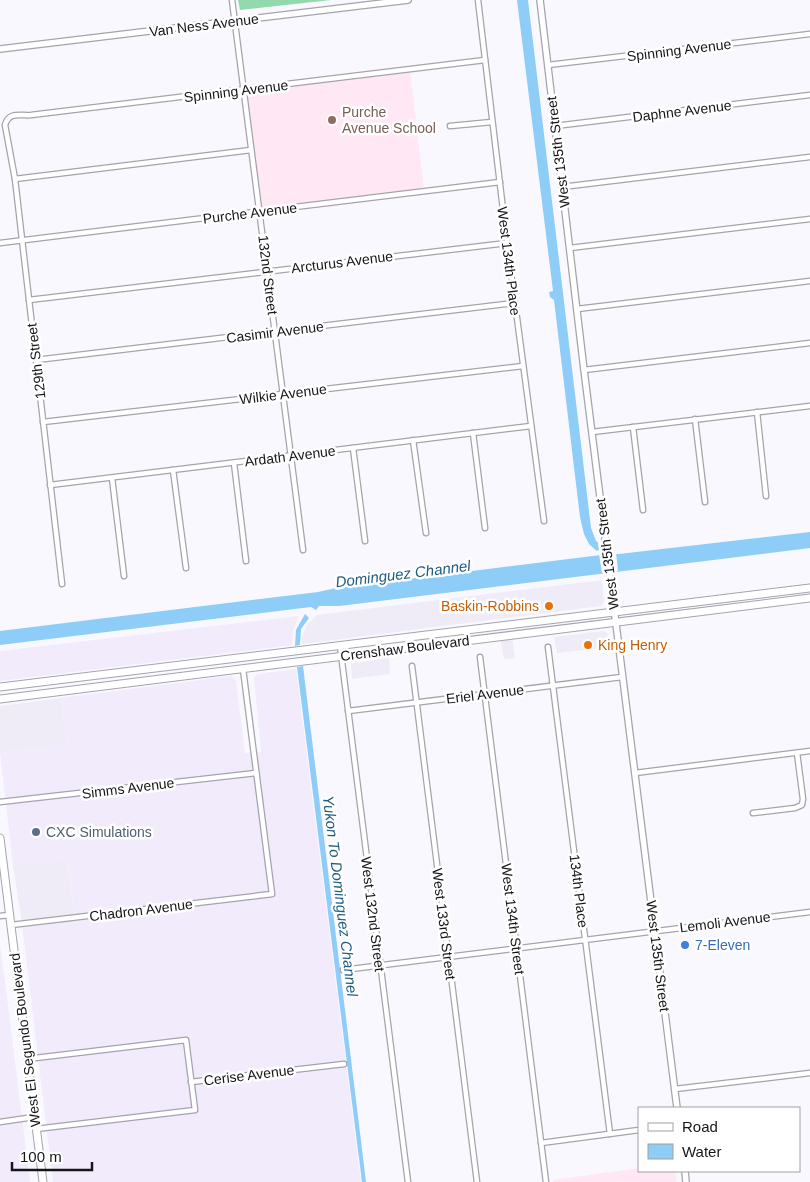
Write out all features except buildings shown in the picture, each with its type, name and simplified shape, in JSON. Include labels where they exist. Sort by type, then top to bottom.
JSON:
[{"type":"main road","name":"Crenshaw Boulevard","points":[[0,687],[810,588]]},
{"type":"main road","name":"Crenshaw Boulevard","points":[[0,699],[810,598]]},
{"type":"main road","points":[[696,602],[697,612]]},
{"type":"main road","points":[[242,658],[243,668]]},
{"type":"main road","name":"West El Segundo Boulevard","points":[[0,838],[43,1182]]},
{"type":"street","name":"132nd Street","points":[[232,0],[303,550]]},
{"type":"street","name":"Van Ness Avenue","points":[[0,49],[408,0]]},
{"type":"street","name":"West 134th Place","points":[[478,0],[506,243],[544,521]]},
{"type":"street","name":"West 135th Street","points":[[540,0],[584,370],[677,1107]]},
{"type":"street","name":"Spinning Avenue","points":[[548,65],[810,34]]},
{"type":"street","name":"Spinning Avenue","points":[[9,138],[7,120],[15,114],[31,115],[244,91],[485,60]]},
{"type":"street","name":"Daphne Avenue","points":[[554,126],[810,95]]},
{"type":"street","points":[[450,126],[492,122]]},
{"type":"street","name":"129th Street","points":[[9,138],[62,584]]},
{"type":"street","points":[[14,179],[251,150]]},
{"type":"street","points":[[562,187],[810,157]]},
{"type":"street","name":"Purche Avenue","points":[[0,243],[500,182]]},
{"type":"street","points":[[570,248],[810,219]]},
{"type":"street","name":"Arcturus Avenue","points":[[29,300],[506,243]]},
{"type":"street","points":[[577,309],[810,281]]},
{"type":"street","name":"Casimir Avenue","points":[[36,360],[514,303]]},
{"type":"street","points":[[584,370],[810,343]]},
{"type":"street","name":"Wilkie Avenue","points":[[43,422],[523,366]]},
{"type":"street","points":[[592,432],[810,406]]},
{"type":"street","points":[[757,412],[766,496]]},
{"type":"street","points":[[695,419],[705,502]]},
{"type":"street","name":"Ardath Avenue","points":[[50,485],[531,426]]},
{"type":"street","points":[[633,427],[643,510]]},
{"type":"street","points":[[473,433],[485,528]]},
{"type":"street","points":[[413,440],[426,533]]},
{"type":"street","points":[[354,448],[365,541]]},
{"type":"street","points":[[234,462],[246,561]]},
{"type":"street","points":[[173,470],[186,568]]},
{"type":"street","points":[[112,478],[124,576]]},
{"type":"street","name":"West 132nd Street","points":[[340,646],[408,1182]]},
{"type":"street","name":"134th Place","points":[[548,647],[610,1134]]},
{"type":"street","name":"West 134th Street","points":[[480,657],[546,1182]]},
{"type":"street","name":"West 133rd Street","points":[[412,666],[477,1182]]},
{"type":"street","points":[[243,668],[256,773]]},
{"type":"street","name":"Eriel Avenue","points":[[348,711],[622,677]]},
{"type":"street","points":[[635,773],[810,751]]},
{"type":"street","points":[[753,813],[795,808],[802,805],[803,798],[797,753]]},
{"type":"street","name":"Simms Avenue","points":[[0,802],[256,773]]},
{"type":"street","name":"Chadron Avenue","points":[[11,925],[272,894],[256,773]]},
{"type":"street","name":"Lemoli Avenue","points":[[343,970],[810,912]]},
{"type":"street","points":[[0,916],[10,915]]},
{"type":"street","points":[[28,1059],[186,1040],[191,1082]]},
{"type":"street","name":"Cerise Avenue","points":[[36,1129],[195,1110],[191,1082],[344,1064]]},
{"type":"street","points":[[675,1089],[810,1073]]},
{"type":"street","points":[[0,1122],[34,1118]]},
{"type":"street","points":[[541,1143],[638,1130]]},
{"type":"shaded area","name":"Purche Avenue School","points":[[410,69],[424,191],[259,211],[244,91]]},
{"type":"shaded area","points":[[602,580],[604,602],[601,606],[302,644],[302,637],[306,626],[317,615]]},
{"type":"shaded area","points":[[299,616],[293,631],[292,645],[0,681],[0,651]]},
{"type":"shaded area","points":[[604,631],[608,634],[610,647],[557,653],[554,637]]},
{"type":"shaded area","points":[[512,635],[515,658],[504,659],[500,637]]},
{"type":"shaded area","points":[[389,658],[390,674],[352,679],[351,665],[353,663]]},
{"type":"shaded area","points":[[296,669],[361,1182],[53,1182],[22,924],[75,917],[67,859],[13,866],[0,753],[67,745],[61,698],[231,676],[236,680],[245,753],[261,752],[254,678],[257,674]]},
{"type":"shaded area","points":[[61,698],[67,745],[0,753],[0,706]]},
{"type":"shaded area","points":[[67,859],[75,918],[22,924],[13,865]]},
{"type":"shaded area","points":[[0,945],[9,1013],[30,1182],[0,1182]]},
{"type":"shaded area","points":[[638,1168],[638,1172],[675,1172],[677,1182],[553,1182],[553,1180]]},
{"type":"green space","points":[[238,0],[331,0],[240,10]]},
{"type":"water","points":[[517,0],[528,0],[591,528],[596,541],[615,554],[619,554],[810,532],[810,548],[339,606],[319,606],[316,610],[311,607],[0,645],[0,631],[601,555],[589,544],[584,534],[580,517],[554,300],[550,297],[549,292],[553,291]]},
{"type":"water","points":[[305,614],[309,618],[301,629],[300,645],[295,646],[296,630]]},
{"type":"water","points":[[303,666],[366,1182],[362,1182],[297,667]]},
{"type":"pier","points":[[598,542],[616,552],[618,571],[602,573],[599,554],[595,551],[599,550]]},
{"type":"place","name":"Purche Avenue School","points":[[332,120]]},
{"type":"place","name":"Baskin-Robbins","points":[[549,606]]},
{"type":"place","name":"King Henry","points":[[588,645]]},
{"type":"place","name":"CXC Simulations","points":[[36,832]]},
{"type":"place","name":"7-Eleven","points":[[685,945]]},
{"type":"water label","name":"Dominguez Channel","points":[[403,574]]},
{"type":"water label","name":"Yukon To Dominguez Channel","points":[[340,896]]}]
